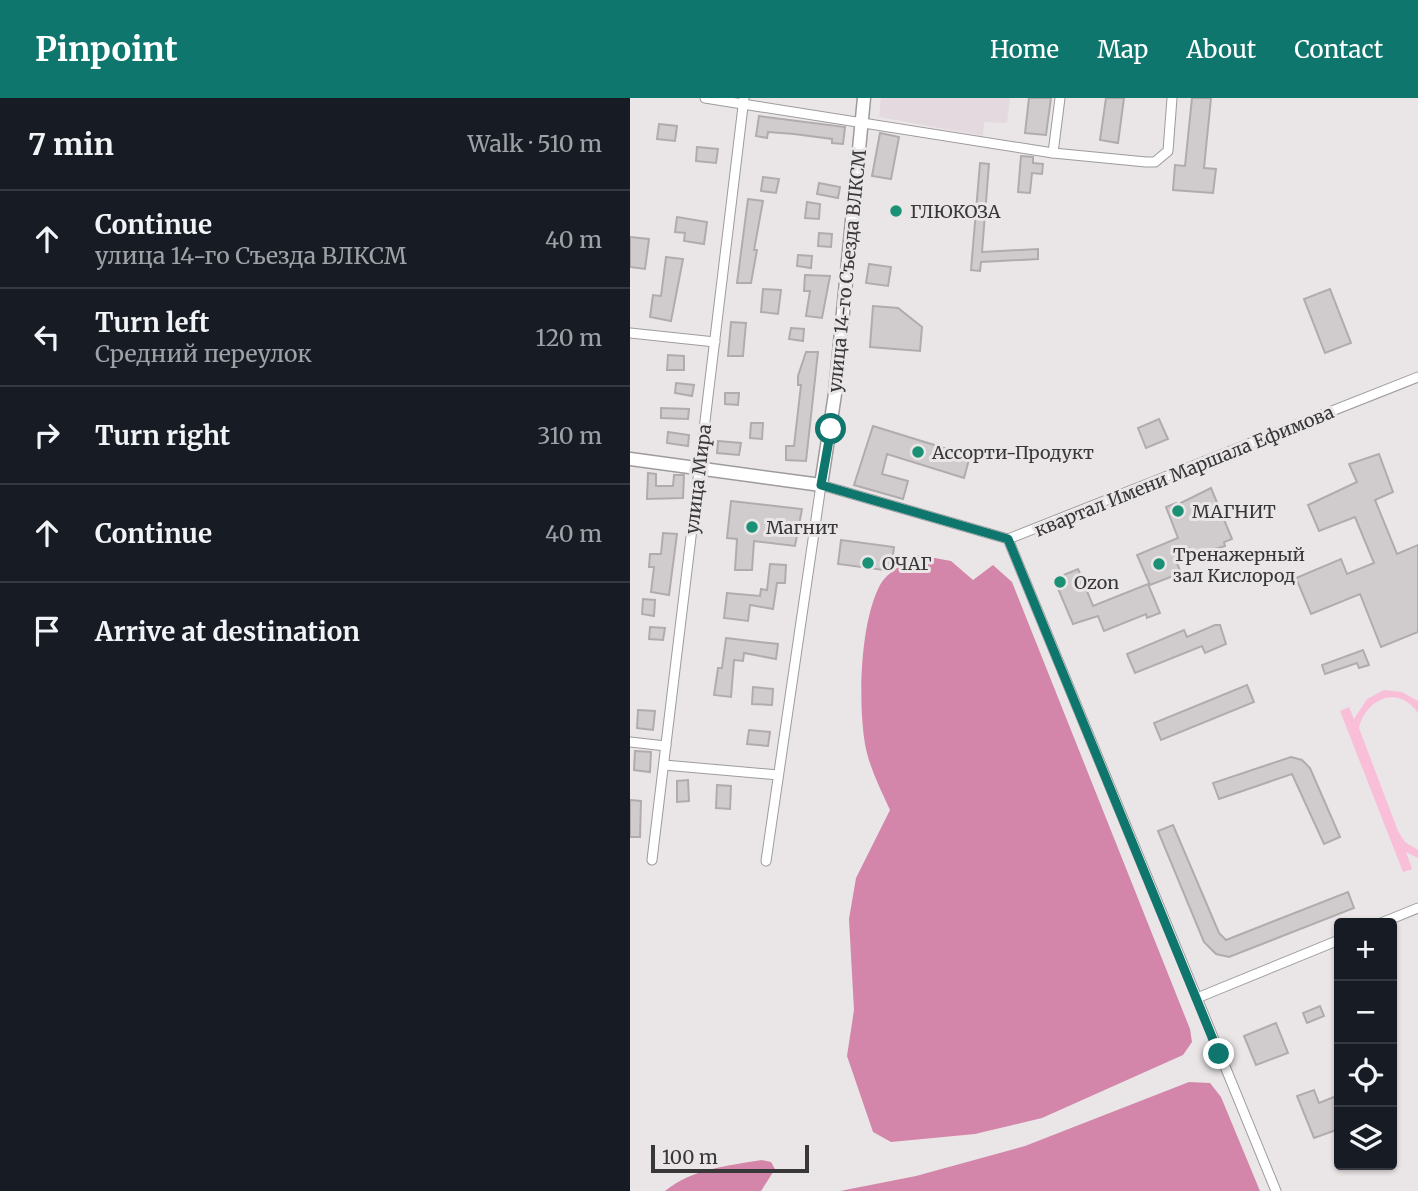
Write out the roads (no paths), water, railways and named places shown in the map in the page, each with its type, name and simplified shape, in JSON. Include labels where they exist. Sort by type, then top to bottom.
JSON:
[{"type":"street","points":[[705,98],[744,101],[1053,152],[1155,162],[1168,151],[1172,98]]},
{"type":"street","name":"улица 14-го Съезда ВЛКСМ","points":[[821,485],[835,394],[864,98]]},
{"type":"street","points":[[1053,152],[1060,98]]},
{"type":"street","name":"улица Мира","points":[[652,860],[744,101]]},
{"type":"street","points":[[630,333],[715,342]]},
{"type":"street","name":"квартал Имени Маршала Ефимова","points":[[1008,539],[1418,377]]},
{"type":"street","points":[[630,459],[821,485],[1008,539],[1276,1191]]},
{"type":"street","points":[[766,860],[821,485]]},
{"type":"street","points":[[630,742],[666,746]]},
{"type":"street","points":[[664,765],[778,775]]},
{"type":"street","points":[[1393,918],[1418,908]]},
{"type":"street","points":[[1197,999],[1334,942]]},
{"type":"place","name":"ГЛЮКОЗА","points":[[896,211]]},
{"type":"place","name":"Ассорти-Продукт","points":[[918,452]]},
{"type":"place","name":"МАГНИТ","points":[[1178,511]]},
{"type":"place","name":"Магнит","points":[[752,527]]},
{"type":"place","name":"ОЧАГ","points":[[868,563]]},
{"type":"place","name":"Тренажерный зал Кислород","points":[[1159,564]]},
{"type":"place","name":"Ozon","points":[[1060,582]]}]
